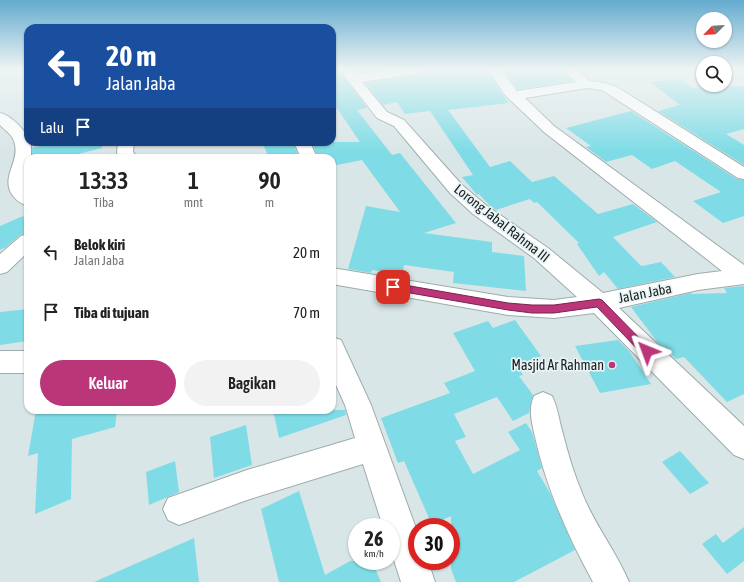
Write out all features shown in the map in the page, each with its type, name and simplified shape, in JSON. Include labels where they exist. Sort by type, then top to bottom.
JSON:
[{"type":"street","name":"Lorong Jabal Rahma III","points":[[367,96],[382,115],[399,123],[469,201],[541,253],[599,302],[647,351],[739,435]]},
{"type":"street","points":[[514,96],[549,129],[744,276]]},
{"type":"street","points":[[622,96],[744,174]]},
{"type":"street","points":[[0,118],[15,132],[22,142],[24,157],[16,183],[19,191],[24,196]]},
{"type":"street","points":[[0,266],[24,245]]},
{"type":"street","name":"Jalan Jaba","points":[[336,277],[508,306],[554,309],[599,302],[698,282],[744,276]]},
{"type":"street","points":[[336,357],[358,405],[418,582]]},
{"type":"street","points":[[0,362],[24,362]]},
{"type":"street","points":[[543,405],[548,434],[558,470],[574,513],[612,582]]},
{"type":"street","points":[[179,509],[247,485],[373,447]]},
{"type":"building","points":[[336,96],[358,96],[367,108],[357,110],[392,155],[400,153],[456,223],[424,233],[492,242],[492,252],[524,256],[526,291],[453,283],[454,272],[404,265],[402,274],[372,270],[371,273],[348,269],[366,206],[400,212],[362,160],[336,165],[336,154],[316,154],[314,146],[336,146],[336,142],[360,142],[336,107]]},
{"type":"building","points":[[376,96],[504,96],[509,103],[448,110],[490,167],[510,161],[532,182],[554,176],[598,214],[633,204],[657,222],[613,237],[640,265],[642,266],[661,262],[675,277],[618,289],[604,272],[599,276],[577,244],[579,243],[537,202],[534,203],[530,199],[496,210],[479,194],[477,195],[462,177],[473,175],[430,111],[405,114],[397,102],[383,105]]},
{"type":"building","points":[[668,96],[744,96],[744,129],[726,134],[744,145],[744,165],[658,111],[680,105]]},
{"type":"building","points":[[631,111],[737,179],[744,180],[744,216],[723,223],[693,201],[721,192],[675,161],[652,169],[632,155],[606,162],[586,147],[591,146],[566,128]]},
{"type":"building","points":[[41,146],[102,146],[102,148],[78,154],[32,154],[32,148]]},
{"type":"building","points":[[264,146],[294,146],[298,154],[267,154]]},
{"type":"building","points":[[23,216],[24,234],[20,235],[0,250],[0,226]]},
{"type":"building","points":[[744,286],[744,394],[727,402],[684,357],[676,359],[658,343],[631,307],[690,293],[727,293],[724,288]]},
{"type":"building","points":[[24,309],[24,342],[0,345],[0,312]]},
{"type":"building","points":[[515,320],[541,356],[517,365],[523,375],[519,376],[533,395],[529,413],[513,421],[497,397],[454,414],[466,437],[455,441],[473,474],[520,450],[508,432],[526,423],[532,432],[542,468],[537,471],[550,493],[575,550],[514,582],[456,582],[451,570],[460,570],[460,518],[451,518],[451,516],[447,518],[429,518],[404,461],[398,463],[381,418],[450,393],[444,383],[475,371],[453,333],[488,321],[493,328]]},
{"type":"building","name":"Masjid Ar Rahman","points":[[618,340],[629,351],[651,384],[600,393],[575,346]]},
{"type":"building","points":[[336,410],[345,410],[346,415],[279,438],[274,414],[336,414]]},
{"type":"building","points":[[35,414],[117,414],[115,427],[72,439],[71,499],[35,514],[38,453],[28,456]]},
{"type":"building","points":[[246,425],[252,465],[214,478],[210,437]]},
{"type":"building","points":[[680,451],[709,483],[690,494],[662,462]]},
{"type":"building","points":[[175,461],[179,492],[149,505],[146,472]]},
{"type":"building","points":[[299,491],[325,575],[348,562],[348,570],[376,570],[381,582],[279,582],[261,509]]},
{"type":"building","points":[[744,527],[744,561],[727,574],[702,544],[716,534],[723,543]]},
{"type":"building","points":[[194,538],[199,582],[94,582]]},
{"type":"place","name":"Masjid Ar Rahman","points":[[612,365]]},
{"type":"route","points":[[393,287],[532,309],[554,309],[599,302],[647,351]]}]
